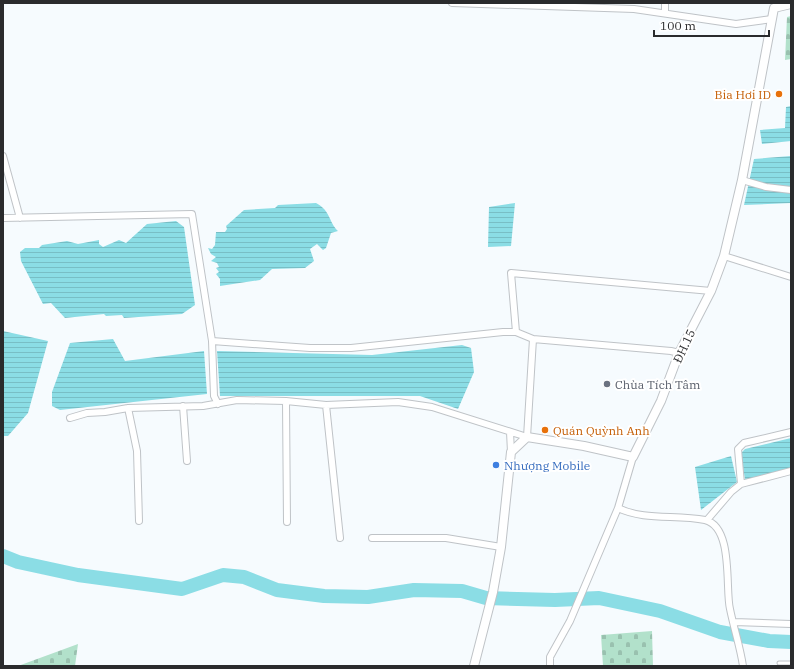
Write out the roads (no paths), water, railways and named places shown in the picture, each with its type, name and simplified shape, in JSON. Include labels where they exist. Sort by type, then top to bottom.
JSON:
[{"type":"main road","name":"ĐH.15","points":[[633,457],[661,401],[679,353],[711,291],[724,256],[744,181],[774,5],[791,4]]},
{"type":"main road","points":[[474,666],[493,592],[502,547],[511,452],[527,437],[584,446],[633,457]]},
{"type":"street","points":[[452,3],[572,4],[665,13],[729,24],[772,19]]},
{"type":"street","points":[[665,3],[665,13]]},
{"type":"street","points":[[3,156],[20,218]]},
{"type":"street","points":[[744,181],[766,187],[791,190]]},
{"type":"street","points":[[3,218],[192,214],[212,341],[214,396],[218,404]]},
{"type":"street","points":[[724,256],[791,277]]},
{"type":"street","points":[[516,332],[511,274],[711,291]]},
{"type":"street","points":[[212,341],[310,348],[345,348],[491,332],[516,332],[533,339],[679,353]]},
{"type":"street","points":[[70,418],[87,413],[100,413],[128,408],[203,406],[237,400],[286,401],[326,405],[398,402],[414,403],[527,437],[533,339]]},
{"type":"street","points":[[286,401],[287,522]]},
{"type":"street","points":[[326,405],[340,538]]},
{"type":"street","points":[[183,406],[187,461]]},
{"type":"street","points":[[128,408],[137,451],[140,521]]},
{"type":"street","points":[[510,432],[511,452]]},
{"type":"street","points":[[741,482],[738,449],[744,442],[791,432]]},
{"type":"street","points":[[550,666],[550,657],[570,621],[618,508],[633,457]]},
{"type":"street","points":[[707,520],[741,482],[791,471]]},
{"type":"street","points":[[618,508],[631,514],[707,520],[718,529],[728,557],[730,608],[743,666]]},
{"type":"street","points":[[372,538],[446,538],[502,547]]},
{"type":"street","points":[[735,625],[791,624]]},
{"type":"lane","points":[[779,663],[791,663]]},
{"type":"water","points":[[791,106],[791,141],[762,144],[760,130],[785,128],[786,107]]},
{"type":"water","points":[[791,156],[791,203],[744,205],[754,159]]},
{"type":"water","points":[[316,203],[324,209],[332,224],[338,231],[331,233],[326,248],[323,250],[317,244],[310,249],[314,261],[305,268],[272,269],[260,280],[220,286],[220,279],[216,274],[219,272],[216,268],[219,267],[217,263],[211,261],[216,257],[211,254],[208,248],[212,249],[215,245],[216,232],[225,232],[227,229],[226,226],[244,210],[275,208],[278,205]]},
{"type":"water","points":[[515,203],[511,246],[488,247],[489,207]]},
{"type":"water","points":[[176,221],[184,227],[195,305],[182,314],[124,318],[122,315],[106,316],[104,314],[65,318],[51,303],[43,304],[21,261],[20,252],[25,248],[39,248],[42,245],[67,241],[78,244],[99,240],[99,244],[103,247],[119,240],[126,243],[147,224]]},
{"type":"water","points":[[3,331],[48,341],[28,413],[8,436],[3,436]]},
{"type":"water","points":[[113,339],[125,361],[204,351],[207,394],[60,410],[52,406],[52,392],[70,343]]},
{"type":"water","points":[[462,345],[471,348],[474,372],[458,409],[420,396],[220,396],[217,351],[372,355]]},
{"type":"water","points":[[791,438],[791,471],[745,480],[741,453],[745,449]]},
{"type":"water","points":[[731,456],[737,482],[701,510],[695,467]]},
{"type":"waterway","points":[[3,556],[18,562],[78,575],[182,589],[223,575],[244,577],[277,590],[324,596],[368,597],[414,590],[462,591],[486,598],[555,600],[599,598],[660,611],[720,632],[769,641],[791,642]]},
{"type":"place","name":"Bia Hơi ID","points":[[779,94]]},
{"type":"place","name":"Chùa Tích Tâm","points":[[607,384]]},
{"type":"place","name":"Quán Quỳnh Anh","points":[[545,430]]},
{"type":"place","name":"Nhượng Mobile","points":[[496,465]]}]
